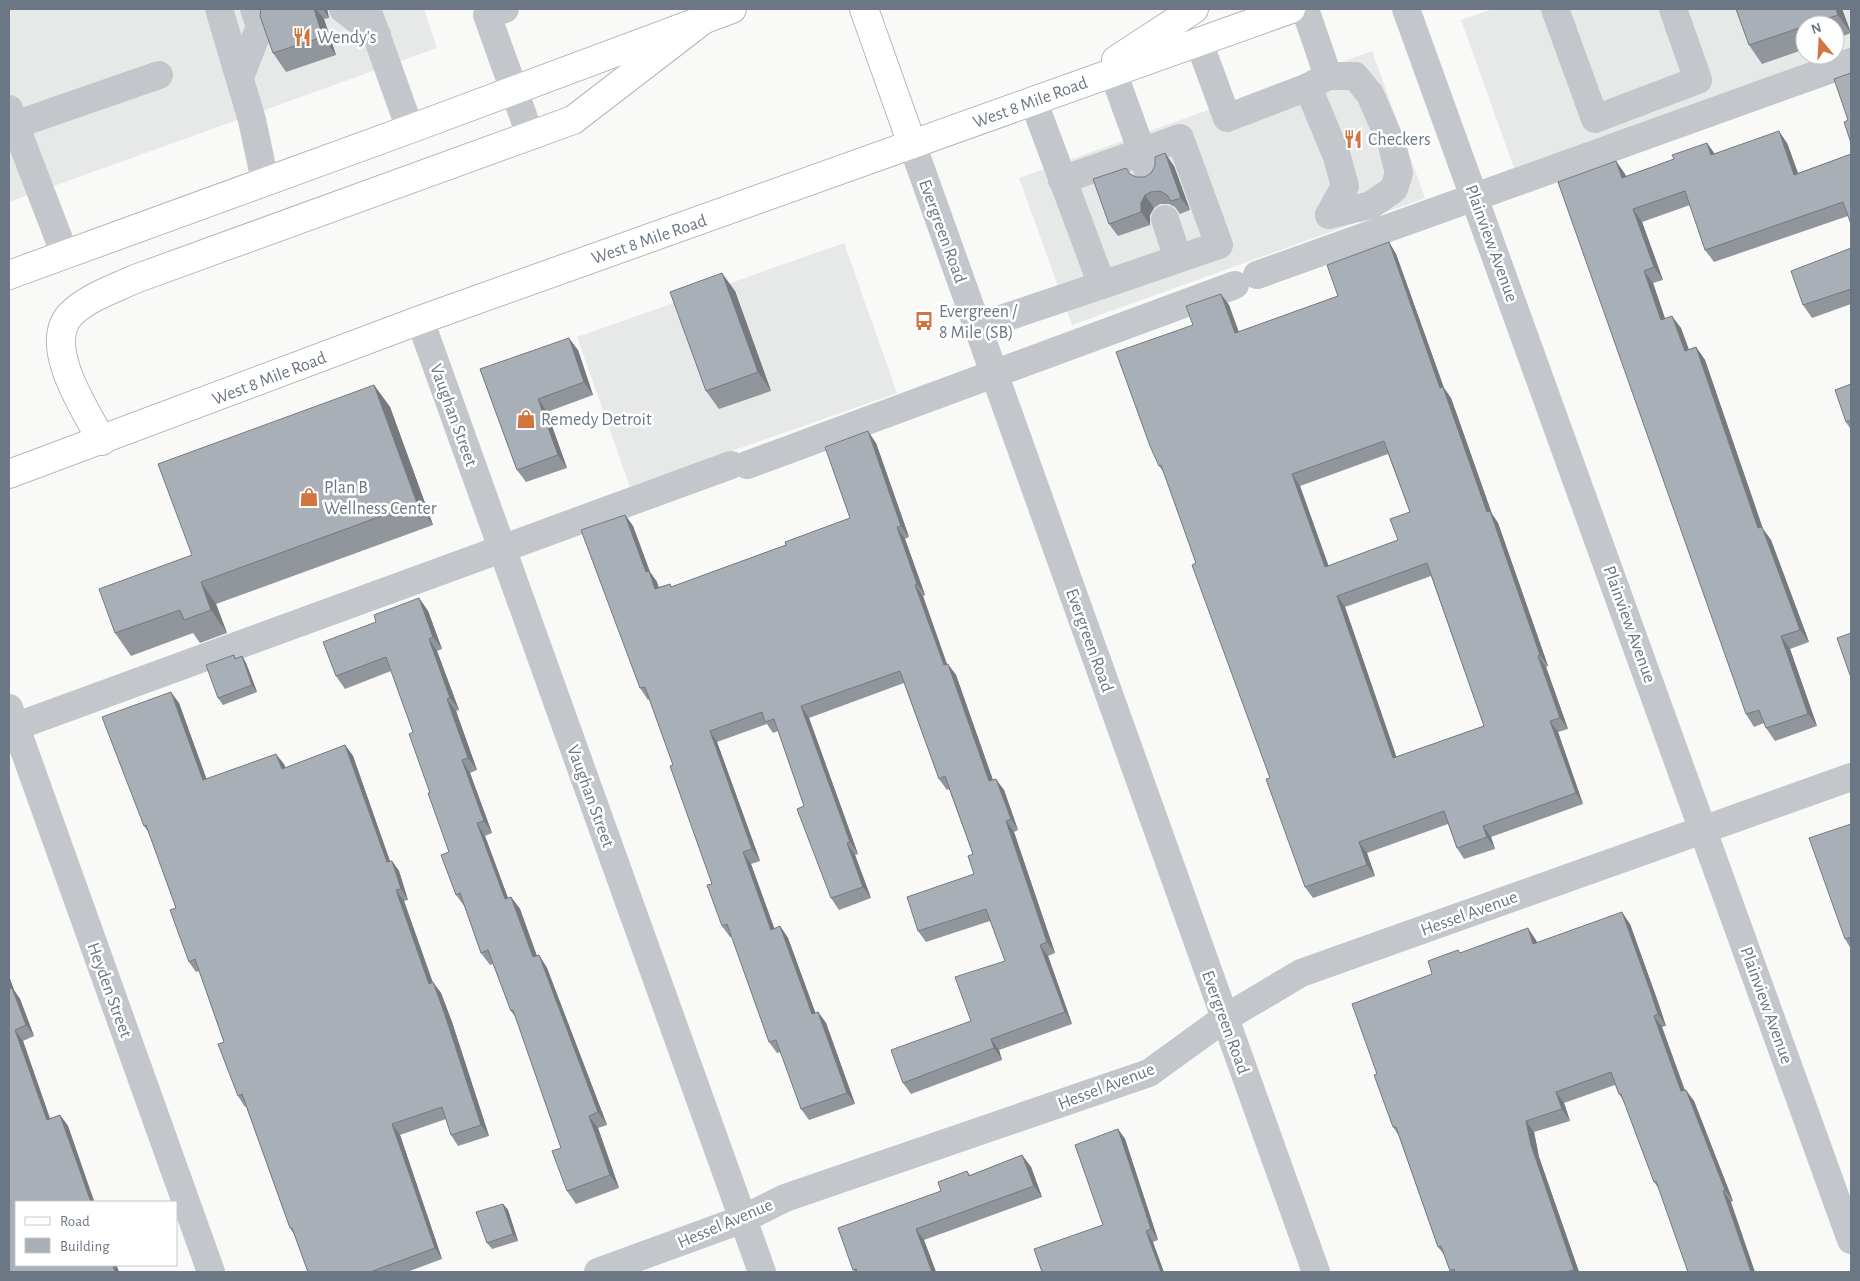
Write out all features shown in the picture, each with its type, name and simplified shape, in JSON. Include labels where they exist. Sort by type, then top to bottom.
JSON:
[{"type":"main road","points":[[9,275],[515,90],[701,14],[732,9]]},
{"type":"main road","name":"Evergreen Road","points":[[864,9],[912,144]]},
{"type":"main road","points":[[1079,84],[1194,9]]},
{"type":"main road","name":"West 8 Mile Road","points":[[9,474],[102,441],[420,320],[1291,9]]},
{"type":"main road","points":[[102,441],[73,384],[61,350],[63,328],[71,315],[85,304],[135,279],[573,120],[701,14]]},
{"type":"street","points":[[219,9],[252,120],[264,181]]},
{"type":"street","points":[[240,77],[260,26],[254,9]]},
{"type":"street","points":[[343,9],[376,35]]},
{"type":"street","points":[[367,9],[410,129]]},
{"type":"street","points":[[1199,42],[1227,118],[1318,82],[1355,76],[1370,94],[1392,145],[1398,174],[1394,189],[1371,205],[1329,215],[1346,186],[1336,157],[1318,82],[1305,9]]},
{"type":"street","name":"Plainview Avenue","points":[[1406,9],[1851,1240]]},
{"type":"street","points":[[1555,9],[1595,119],[1698,80],[1673,9]]},
{"type":"street","points":[[492,11],[530,135]]},
{"type":"street","points":[[11,721],[739,465],[995,373],[1474,196],[1851,62]]},
{"type":"street","points":[[1113,72],[1145,164]]},
{"type":"street","points":[[65,255],[11,121],[159,75]]},
{"type":"street","points":[[1033,100],[1102,285]]},
{"type":"street","points":[[977,326],[1218,245],[1180,138],[1145,164],[1062,180]]},
{"type":"street","name":"Evergreen Road","points":[[912,144],[1316,1272]]},
{"type":"street","points":[[1166,219],[1178,259]]},
{"type":"street","name":"Vaughan Street","points":[[420,320],[762,1272]]},
{"type":"street","name":"Heyden Street","points":[[11,721],[212,1272]]},
{"type":"street","name":"Hessel Avenue","points":[[598,1272],[743,1219],[785,1198],[1149,1073],[1225,1018],[1302,972],[1851,777]]},
{"type":"shaded area","points":[[9,9],[424,9],[437,48],[9,202]]},
{"type":"shaded area","points":[[1493,9],[1851,9],[1851,47],[1845,49],[1845,15],[1795,15],[1795,65],[1801,65],[1514,168],[1461,20]]},
{"type":"shaded area","points":[[1372,51],[1425,198],[1072,325],[1019,178]]},
{"type":"shaded area","points":[[844,243],[897,393],[630,487],[577,337]]},
{"type":"building","points":[[261,9],[314,9],[323,37],[273,53],[260,16]]},
{"type":"building","points":[[1736,9],[1836,9],[1838,15],[1795,15],[1795,29],[1749,45]]},
{"type":"building","points":[[1851,73],[1851,143],[1844,122],[1848,120],[1834,79]]},
{"type":"building","points":[[1779,131],[1794,175],[1851,154],[1851,224],[1843,202],[1705,250],[1685,191],[1633,209],[1654,267],[1644,271],[1661,320],[1672,316],[1685,351],[1696,347],[1758,528],[1762,527],[1800,630],[1781,636],[1808,714],[1766,728],[1759,710],[1746,714],[1558,182],[1616,161],[1622,178],[1674,159],[1672,155],[1707,143],[1711,155]]},
{"type":"building","points":[[1165,153],[1181,198],[1171,201],[1167,195],[1160,191],[1151,192],[1145,195],[1141,203],[1141,212],[1109,224],[1093,179],[1126,168],[1130,174],[1136,177],[1145,177],[1151,173],[1155,166],[1155,157]]},
{"type":"building","points":[[1389,242],[1440,388],[1443,387],[1487,512],[1490,511],[1540,655],[1538,656],[1560,718],[1550,721],[1576,793],[1483,826],[1487,837],[1457,848],[1444,811],[1359,842],[1367,865],[1305,887],[1266,779],[1270,778],[1192,565],[1196,563],[1161,465],[1159,466],[1150,446],[1116,352],[1193,325],[1186,306],[1221,294],[1235,333],[1338,296],[1327,265]],"holes":[[[1384,441],[1410,512],[1390,519],[1398,540],[1325,567],[1292,474]],[[1427,563],[1484,726],[1393,758],[1337,596]]]},
{"type":"building","points":[[1851,248],[1851,289],[1803,305],[1791,271]]},
{"type":"building","points":[[722,273],[758,372],[706,391],[670,292]]},
{"type":"building","points":[[569,338],[584,382],[538,399],[558,455],[517,470],[480,369]]},
{"type":"building","points":[[1851,384],[1851,420],[1846,422],[1835,390]]},
{"type":"building","points":[[374,385],[417,503],[201,582],[211,610],[184,620],[180,610],[115,633],[99,589],[192,555],[158,464]]},
{"type":"building","points":[[868,431],[901,526],[897,527],[917,584],[915,585],[944,665],[948,664],[989,781],[996,779],[1011,819],[1006,821],[1047,942],[1040,945],[1065,1012],[991,1039],[994,1048],[903,1083],[891,1050],[971,1021],[955,977],[1005,961],[986,909],[918,931],[907,897],[974,874],[968,856],[973,854],[945,776],[939,779],[900,671],[801,706],[850,842],[847,843],[863,887],[831,898],[797,809],[804,806],[774,719],[765,722],[762,712],[710,731],[752,849],[743,852],[771,930],[780,926],[812,1014],[818,1012],[847,1093],[801,1109],[776,1040],[769,1042],[727,924],[722,926],[707,885],[712,884],[670,766],[673,765],[645,687],[640,688],[581,530],[625,515],[646,572],[649,571],[655,589],[670,584],[671,587],[786,545],[785,542],[850,518],[825,447]]},
{"type":"building","points":[[419,598],[433,637],[429,639],[450,698],[447,699],[468,758],[462,760],[484,821],[477,823],[505,899],[511,897],[533,957],[539,955],[598,1112],[589,1116],[610,1175],[567,1191],[552,1151],[561,1148],[513,1010],[511,1011],[488,950],[481,953],[460,893],[456,895],[441,855],[449,852],[409,734],[413,732],[386,657],[336,676],[323,642],[376,622],[374,615]]},
{"type":"building","points":[[1851,633],[1851,675],[1850,675],[1837,638]]},
{"type":"building","points":[[234,655],[235,659],[242,656],[252,685],[218,698],[206,665]]},
{"type":"building","points":[[171,692],[203,780],[276,754],[282,769],[345,745],[387,862],[392,861],[401,889],[396,890],[429,984],[433,982],[444,1012],[481,1125],[451,1135],[442,1107],[392,1124],[435,1248],[370,1272],[308,1272],[292,1228],[290,1228],[242,1094],[238,1096],[218,1044],[224,1042],[195,959],[189,962],[170,910],[176,908],[146,825],[144,826],[102,717]]},
{"type":"building","points":[[1851,824],[1851,937],[1845,939],[1809,838]]},
{"type":"building","points":[[1622,912],[1658,1014],[1654,1016],[1681,1091],[1686,1090],[1725,1190],[1723,1191],[1751,1272],[1688,1272],[1656,1181],[1654,1182],[1611,1072],[1556,1092],[1562,1109],[1526,1121],[1531,1145],[1574,1270],[1566,1272],[1455,1272],[1454,1269],[1450,1271],[1441,1246],[1438,1247],[1396,1127],[1393,1127],[1374,1075],[1377,1074],[1352,1004],[1432,974],[1428,961],[1458,950],[1460,953],[1528,928],[1533,944]]},
{"type":"building","points":[[12,988],[26,1025],[15,1030],[47,1120],[60,1115],[91,1201],[15,1201],[15,1266],[113,1266],[115,1272],[9,1272],[9,989]]},
{"type":"building","points":[[1118,1129],[1151,1229],[1146,1231],[1161,1272],[1042,1272],[1034,1249],[1103,1225],[1075,1145]]},
{"type":"building","points":[[1022,1155],[1034,1186],[916,1229],[932,1272],[857,1272],[856,1269],[853,1270],[838,1228],[941,1191],[938,1182],[967,1171],[969,1176]]},
{"type":"building","points":[[503,1204],[513,1234],[487,1243],[476,1212]]},
{"type":"place","name":"Wendy's","points":[[302,37]]},
{"type":"place","name":"Checkers","points":[[1353,139]]},
{"type":"place","name":"Evergreen / 8 Mile (SB)","points":[[924,321]]},
{"type":"place","name":"Remedy Detroit","points":[[526,419]]},
{"type":"place","name":"Plan B Wellness Center","points":[[309,497]]}]
